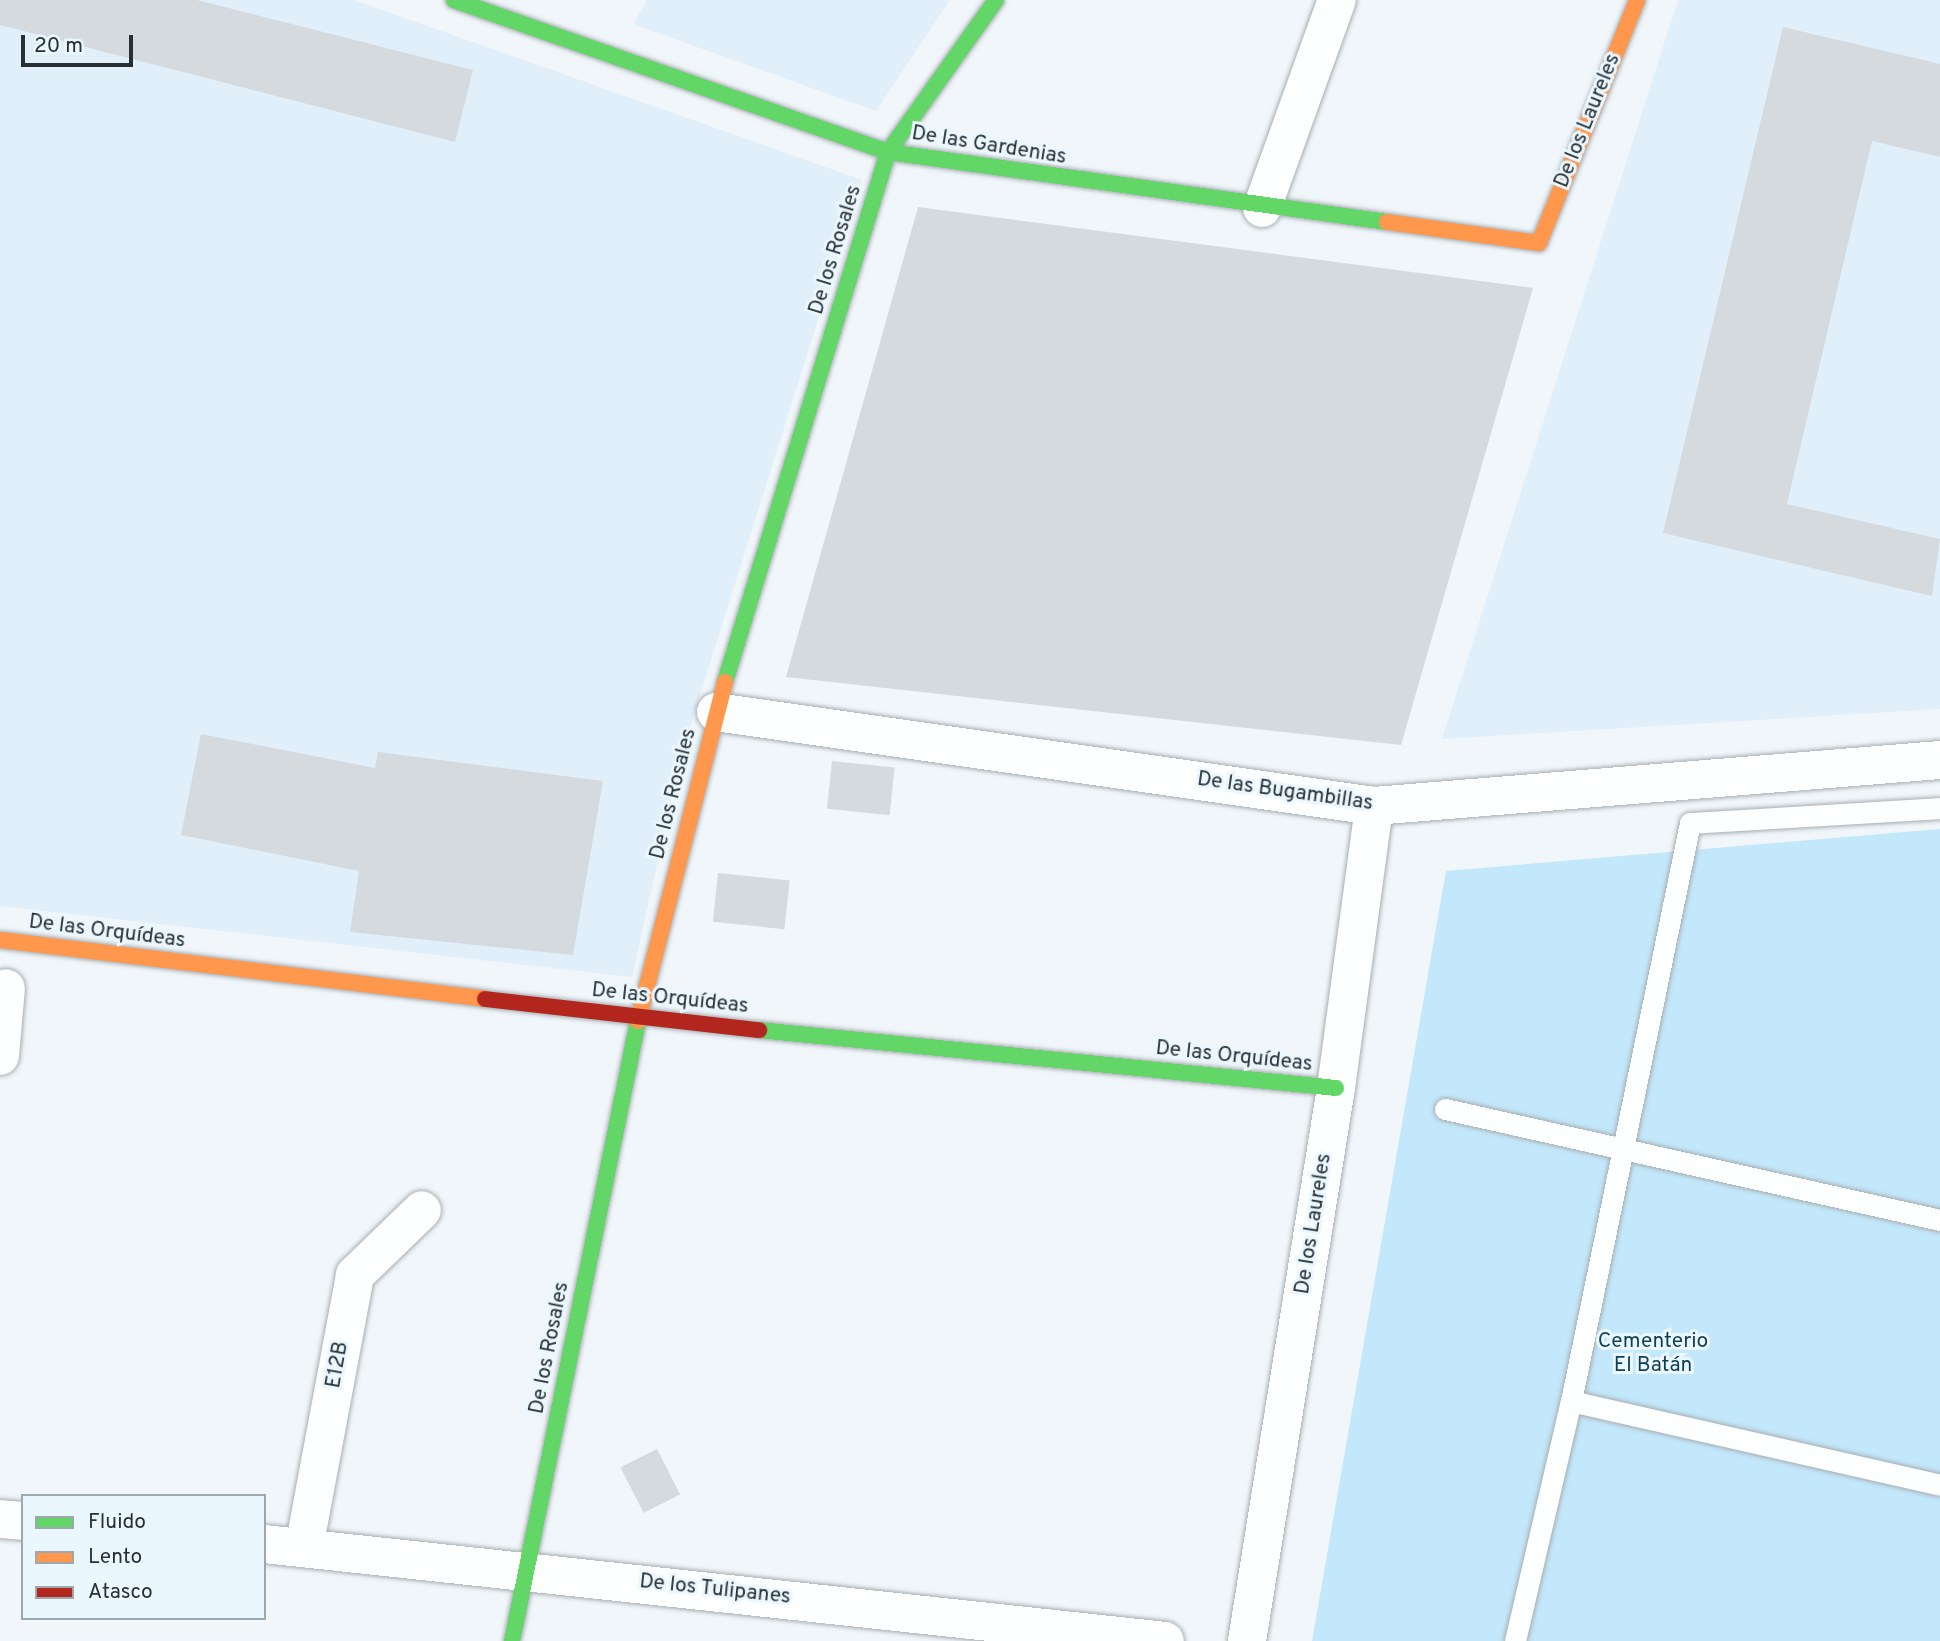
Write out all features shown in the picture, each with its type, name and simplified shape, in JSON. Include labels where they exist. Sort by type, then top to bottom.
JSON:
[{"type":"street","name":"De las Gardenias","points":[[454,0],[888,152],[1262,208],[1539,243]]},
{"type":"street","name":"De los Rosales","points":[[512,1641],[639,1017],[716,712],[888,152],[996,0]]},
{"type":"street","points":[[1262,208],[1337,0]]},
{"type":"street","name":"De los Laureles","points":[[1539,243],[1637,0]]},
{"type":"street","name":"De las Bugambillas","points":[[716,712],[1374,806],[1940,760]]},
{"type":"street","name":"De los Laureles","points":[[1247,1641],[1336,1088],[1374,806]]},
{"type":"street","name":"De las Orquídeas","points":[[0,940],[639,1017],[1336,1088]]},
{"type":"street","points":[[0,1056],[6,988]]},
{"type":"street","name":"E12B","points":[[304,1548],[355,1275],[422,1210]]},
{"type":"street","points":[[0,1519],[21,1521]]},
{"type":"street","name":"De los Tulipanes","points":[[266,1544],[527,1569],[1166,1641]]},
{"type":"lane","points":[[1515,1641],[1571,1401],[1620,1144],[1690,823],[1940,808]]},
{"type":"lane","points":[[1445,1109],[1620,1144],[1940,1220]]},
{"type":"lane","points":[[1571,1401],[1940,1485]]},
{"type":"shaded area","points":[[0,0],[354,0],[862,180],[682,752],[632,977],[0,906]]},
{"type":"shaded area","points":[[647,0],[950,0],[876,111],[633,24]]},
{"type":"shaded area","points":[[1678,0],[1940,0],[1940,709],[1442,739]]},
{"type":"green space","name":"Cementerio El Batán","points":[[1940,829],[1940,1641],[1312,1641],[1446,871]]},
{"type":"building","points":[[0,0],[197,0],[473,70],[455,142],[0,25]]},
{"type":"building","points":[[1783,27],[1940,64],[1940,157],[1872,141],[1787,504],[1940,539],[1932,596],[1663,533]]},
{"type":"building","points":[[918,207],[1533,288],[1401,745],[786,677]]},
{"type":"building","points":[[201,734],[375,768],[378,752],[603,781],[573,955],[350,932],[359,871],[181,835]]},
{"type":"building","points":[[832,761],[895,768],[890,815],[827,809]]},
{"type":"building","points":[[718,873],[790,881],[784,929],[713,922]]},
{"type":"building","points":[[657,1449],[680,1494],[644,1513],[620,1468]]},
{"type":"traffic: fast","points":[[454,0],[888,152],[1387,222]]},
{"type":"traffic: fast","points":[[725,682],[888,152],[996,0]]},
{"type":"traffic: fast","points":[[512,1641],[638,1021]]},
{"type":"traffic: fast","points":[[759,1030],[1336,1088]]},
{"type":"traffic: slow","points":[[1387,222],[1539,243],[1637,0]]},
{"type":"traffic: slow","points":[[638,1021],[725,682]]},
{"type":"traffic: slow","points":[[0,940],[485,999]]},
{"type":"traffic: jam","points":[[485,999],[759,1030]]}]
